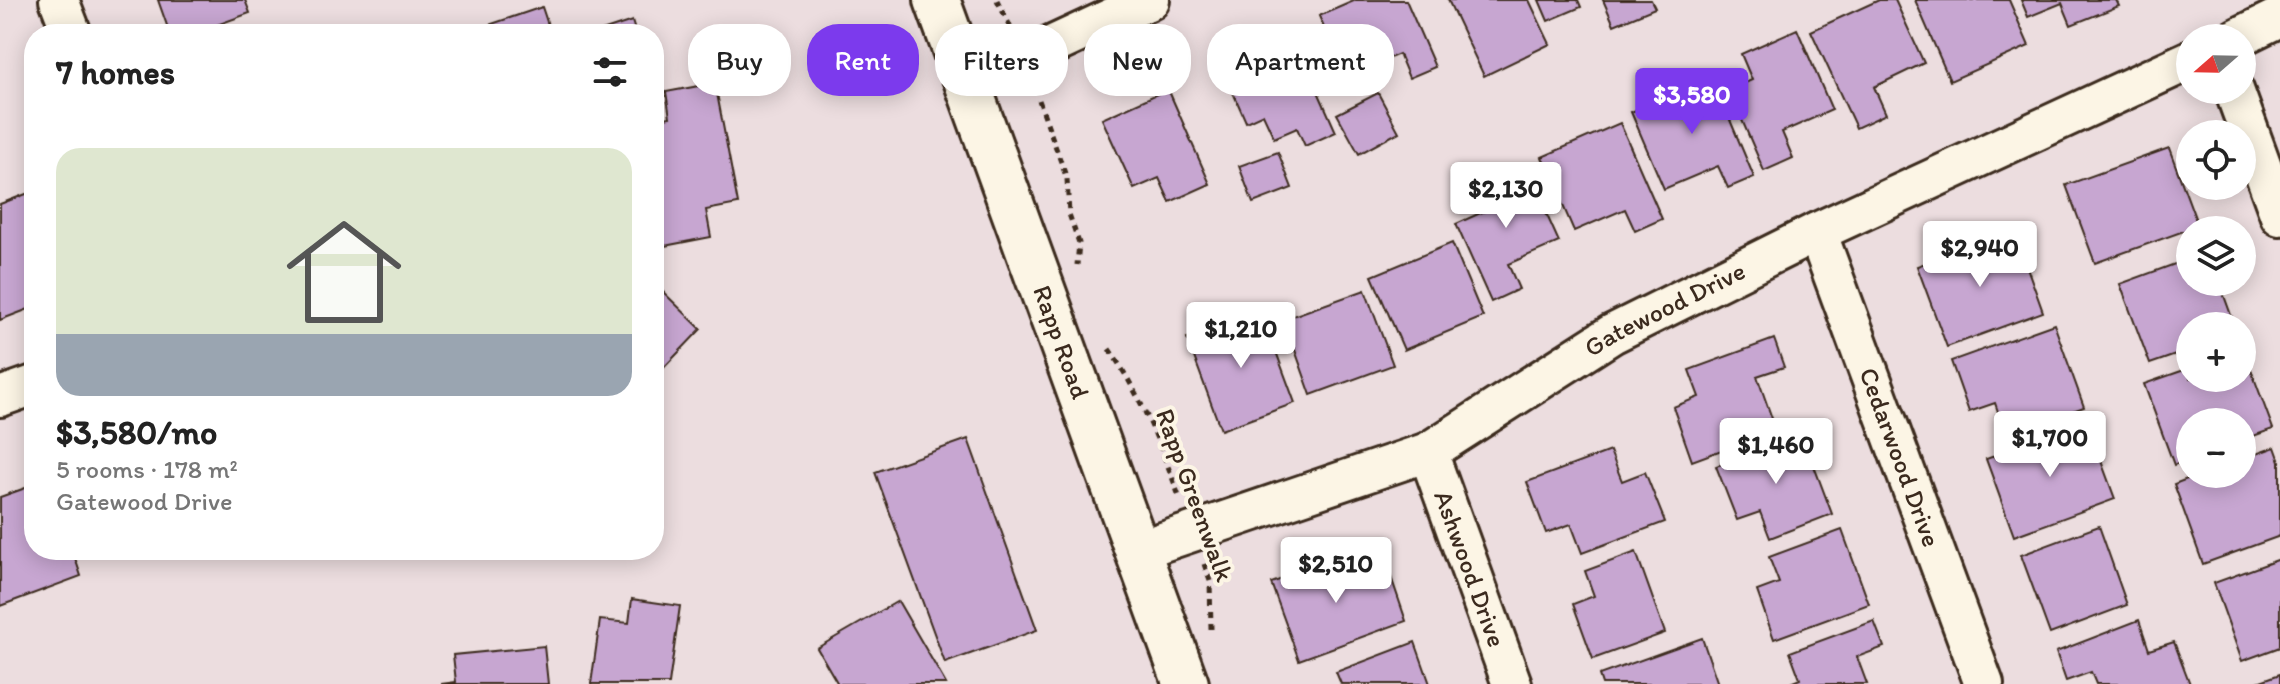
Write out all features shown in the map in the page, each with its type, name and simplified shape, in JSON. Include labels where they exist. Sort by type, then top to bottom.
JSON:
[{"type":"street","points":[[59,0],[68,24]]},
{"type":"street","name":"Rapp Road","points":[[937,0],[946,24]]},
{"type":"street","points":[[1068,38],[1150,0]]},
{"type":"street","points":[[2256,29],[2280,17]]},
{"type":"street","name":"Gatewood Drive","points":[[1139,550],[1428,452],[1612,334],[1817,232],[2176,66]]},
{"type":"street","name":"Rapp Road","points":[[973,96],[1186,684]]},
{"type":"street","points":[[2239,104],[2280,216]]},
{"type":"street","name":"Cedarwood Drive","points":[[1817,232],[1984,684]]},
{"type":"street","points":[[0,397],[24,389]]},
{"type":"street","name":"Ashwood Drive","points":[[1428,452],[1512,684]]},
{"type":"path","points":[[997,0],[1009,24]]},
{"type":"path","points":[[1039,100],[1067,179],[1069,214],[1079,243],[1077,270]]},
{"type":"path","name":"Rapp Greenwalk","points":[[1108,347],[1125,371],[1158,438],[1193,532],[1210,581],[1211,640]]},
{"type":"building","points":[[158,0],[245,0],[250,13],[220,24],[166,24]]},
{"type":"building","points":[[1356,0],[1406,0],[1435,67],[1409,78],[1399,54],[1394,56],[1394,24],[1322,24],[1319,16]]},
{"type":"building","points":[[1448,0],[1529,0],[1550,44],[1484,76]]},
{"type":"building","points":[[1539,0],[1578,0],[1581,7],[1548,21]]},
{"type":"building","points":[[1603,0],[1651,0],[1655,8],[1614,25]]},
{"type":"building","points":[[1879,0],[1895,0],[1924,63],[1874,87],[1886,114],[1856,128],[1811,31]]},
{"type":"building","points":[[1915,0],[2009,0],[2029,46],[1950,81]]},
{"type":"building","points":[[2021,0],[2116,0],[2119,6],[2071,25],[2062,3],[2028,17]]},
{"type":"building","points":[[542,7],[548,24],[492,24]]},
{"type":"building","points":[[1797,29],[1832,110],[1782,132],[1793,158],[1764,171],[1729,90],[1752,80],[1741,54]]},
{"type":"building","points":[[1712,77],[1754,177],[1728,188],[1718,166],[1664,189],[1631,112]]},
{"type":"building","points":[[688,88],[688,96],[717,96],[738,204],[706,210],[711,237],[664,246],[664,118],[670,117],[666,92]]},
{"type":"building","points":[[1153,96],[1171,96],[1210,184],[1170,202],[1159,178],[1134,189],[1102,119]]},
{"type":"building","points":[[1235,96],[1320,96],[1336,132],[1305,146],[1297,128],[1274,138],[1263,114],[1246,122]]},
{"type":"building","points":[[1372,96],[1380,96],[1399,132],[1359,154],[1337,114]]},
{"type":"building","points":[[1620,123],[1662,219],[1635,231],[1625,209],[1574,231],[1542,157]]},
{"type":"building","points":[[2169,148],[2176,167],[2176,200],[2188,200],[2194,216],[2176,216],[2176,234],[2095,263],[2066,185]]},
{"type":"building","points":[[1278,152],[1292,188],[1253,203],[1239,166]]},
{"type":"building","points":[[1524,164],[1559,242],[1508,264],[1519,289],[1491,302],[1456,224],[1487,210],[1475,186]]},
{"type":"building","points":[[24,195],[24,311],[0,320],[0,204]]},
{"type":"building","points":[[2014,231],[2043,312],[1947,347],[1917,266]]},
{"type":"building","points":[[1452,243],[1483,317],[1404,350],[1372,276]]},
{"type":"building","points":[[2176,264],[2176,296],[2224,296],[2230,312],[2176,312],[2176,355],[2150,364],[2120,284]]},
{"type":"building","points":[[1365,290],[1393,365],[1311,395],[1284,319]]},
{"type":"building","points":[[664,293],[701,329],[664,368]]},
{"type":"building","points":[[1261,311],[1295,403],[1221,430],[1187,338]]},
{"type":"building","points":[[2054,324],[2084,407],[2006,435],[1995,403],[1969,412],[1951,361]]},
{"type":"building","points":[[1774,339],[1784,367],[1757,376],[1776,430],[1692,461],[1673,407],[1699,397],[1689,370]]},
{"type":"building","points":[[2176,373],[2176,392],[2256,392],[2256,383],[2273,429],[2256,435],[2256,408],[2176,408],[2174,465],[2144,384]]},
{"type":"building","points":[[2087,423],[2115,499],[2014,536],[1986,459]]},
{"type":"building","points":[[1802,434],[1832,514],[1770,538],[1760,512],[1737,520],[1716,466]]},
{"type":"building","points":[[968,439],[1037,630],[945,663],[875,472]]},
{"type":"building","points":[[2275,447],[2280,461],[2280,536],[2203,564],[2174,484],[2176,488],[2256,488],[2256,454]]},
{"type":"building","points":[[1610,451],[1622,481],[1645,472],[1665,522],[1582,553],[1571,524],[1546,533],[1527,482]]},
{"type":"building","points":[[24,489],[24,560],[76,560],[81,576],[0,606],[0,497]]},
{"type":"building","points":[[2099,526],[2127,605],[2050,634],[2021,555]]},
{"type":"building","points":[[1842,530],[1869,604],[1774,639],[1757,591],[1779,583],[1769,557]]},
{"type":"building","points":[[1636,552],[1665,633],[1593,659],[1573,604],[1594,596],[1585,571]]},
{"type":"building","points":[[1354,553],[1364,580],[1389,571],[1406,621],[1299,660],[1271,583]]},
{"type":"building","points":[[2280,559],[2280,647],[2242,661],[2214,583]]},
{"type":"building","points":[[632,599],[680,606],[669,684],[591,684],[600,620],[629,623]]},
{"type":"building","points":[[898,601],[946,684],[838,684],[817,648]]},
{"type":"building","points":[[2139,620],[2149,650],[2174,642],[2190,684],[2096,684],[2091,672],[2066,681],[2056,652]]},
{"type":"building","points":[[1874,621],[1884,647],[1857,657],[1867,684],[1788,684],[1800,679],[1790,652]]},
{"type":"building","points":[[1702,638],[1718,684],[1602,684],[1599,675]]},
{"type":"building","points":[[1415,642],[1430,684],[1341,684],[1336,672]]},
{"type":"building","points":[[544,646],[548,684],[441,684],[456,682],[453,655]]},
{"type":"building","points":[[2280,674],[2280,684],[2255,684],[2255,683]]}]
